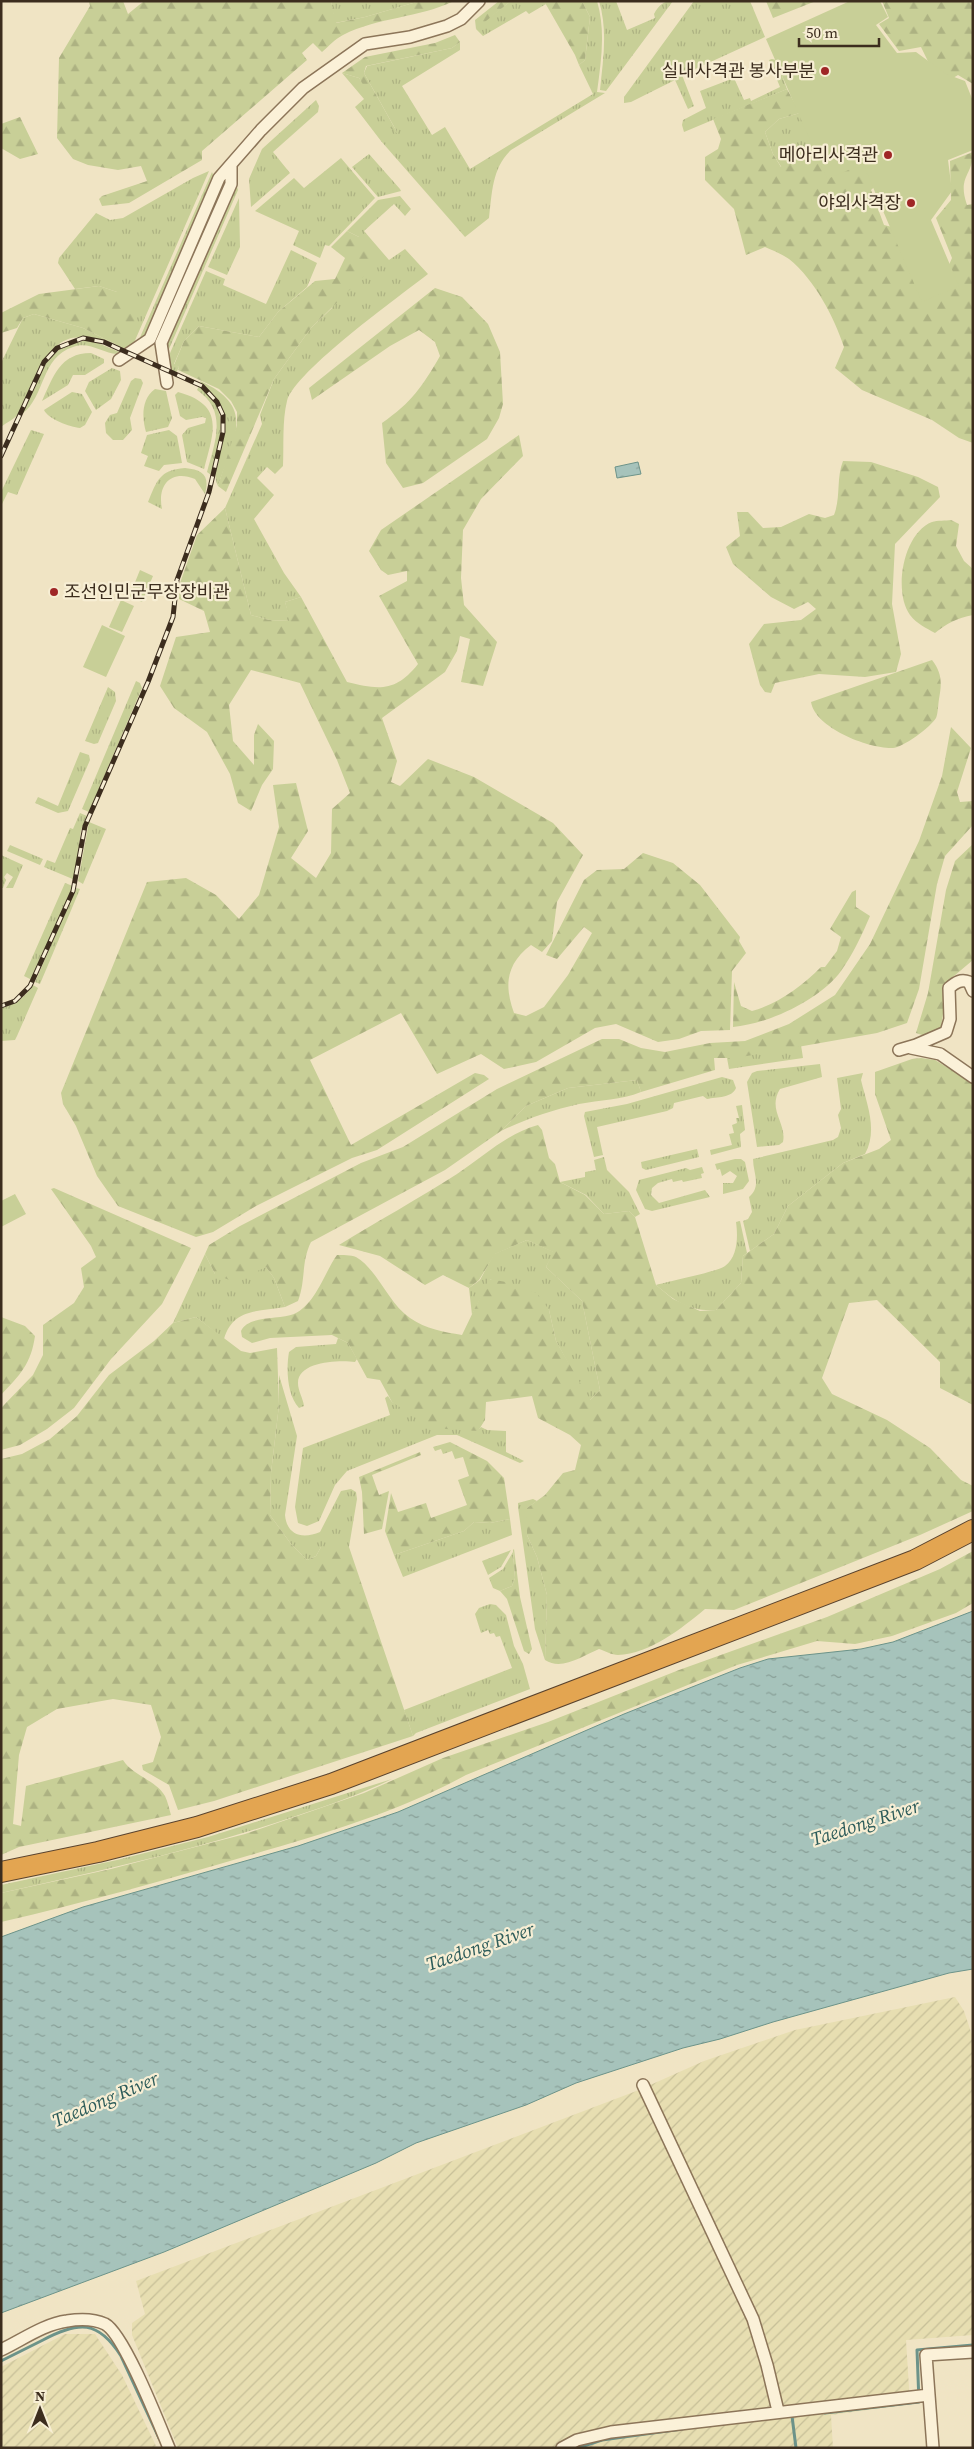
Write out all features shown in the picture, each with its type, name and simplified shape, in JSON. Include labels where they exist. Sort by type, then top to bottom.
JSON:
[{"type":"highway","points":[[1,1872],[98,1852],[197,1827],[331,1784],[915,1560],[973,1530]]},
{"type":"street","points":[[167,382],[156,341],[219,178],[232,166],[244,148],[303,88],[344,57],[365,44],[410,36],[447,26],[461,19],[479,1]]},
{"type":"street","points":[[118,360],[156,341]]},
{"type":"street","points":[[973,990],[969,982],[964,980],[956,982],[949,988],[950,1020],[946,1032],[902,1049],[920,1049],[940,1054],[973,1077]]},
{"type":"street","points":[[643,2085],[753,2319],[778,2411]]},
{"type":"street","points":[[1,2350],[46,2327],[65,2321],[84,2319],[106,2324],[122,2344],[170,2448]]},
{"type":"street","points":[[933,2448],[926,2355],[973,2352]]},
{"type":"street","points":[[562,2448],[577,2440],[612,2432],[929,2394]]},
{"type":"shaded area","points":[[955,1997],[964,2011],[973,2038],[973,2335],[906,2340],[910,2404],[831,2415],[833,2448],[178,2448],[132,2335],[132,2323],[145,2314],[136,2281],[639,2090],[704,2061],[795,2030]]},
{"type":"shaded area","points":[[65,2334],[95,2334],[122,2375],[157,2448],[1,2448],[1,2367]]},
{"type":"green space","points":[[89,1],[123,1],[128,14],[144,1],[331,1],[336,23],[365,17],[420,1],[454,1],[427,11],[356,29],[340,37],[322,52],[313,43],[302,53],[307,60],[202,151],[202,160],[129,203],[102,206],[99,199],[102,196],[147,181],[141,166],[118,170],[88,165],[73,159],[57,138],[59,58],[90,6]]},
{"type":"green space","points":[[331,1],[420,1],[365,17],[335,23]]},
{"type":"green space","points":[[499,1],[511,1],[476,29],[475,20]]},
{"type":"green space","points":[[511,1],[544,1],[546,4],[529,14],[526,11],[483,36],[476,29],[478,26]]},
{"type":"green space","points":[[544,1],[582,1],[590,17],[585,60],[579,65],[575,55]]},
{"type":"green space","points":[[582,1],[597,1],[600,12],[602,35],[597,92],[605,93],[511,150],[496,173],[489,218],[465,237],[381,141],[355,107],[364,99],[342,73],[359,78],[397,132],[364,73],[367,66],[452,48],[460,42],[460,50],[402,86],[432,135],[445,127],[470,169],[593,94],[579,65],[585,60],[590,17]]},
{"type":"green space","points":[[599,1],[616,1],[627,30],[655,18],[654,14],[660,6],[673,1],[606,91],[600,90],[604,34]]},
{"type":"green space","points":[[694,1],[750,1],[765,37],[682,75],[694,106],[688,109],[675,80],[631,102],[624,103],[624,97]]},
{"type":"green space","points":[[766,1],[816,1],[773,18]]},
{"type":"green space","name":"메아리사격관","points":[[850,1],[880,1],[888,17],[876,25],[897,53],[916,52],[946,74],[965,81],[973,101],[973,150],[948,160],[952,191],[931,220],[959,286],[922,302],[863,164],[827,179],[766,39]]},
{"type":"green space","points":[[882,1],[973,1],[973,84],[958,75],[940,86],[921,47],[899,51],[879,24],[889,18]]},
{"type":"green space","points":[[455,35],[460,42],[452,48],[366,66],[364,73],[398,134],[388,126],[359,78],[342,73],[365,57],[435,43]]},
{"type":"green space","points":[[769,60],[776,60],[787,89],[684,132],[683,120],[706,108],[700,91],[734,78],[744,100],[750,98],[751,101],[780,87]]},
{"type":"green space","points":[[787,89],[800,113],[779,119],[765,132],[773,154],[781,167],[800,154],[815,150],[867,157],[881,181],[871,190],[884,225],[896,228],[941,283],[952,258],[936,218],[951,200],[950,161],[973,152],[971,166],[965,182],[964,195],[967,205],[973,204],[973,443],[959,438],[932,420],[862,390],[835,368],[844,347],[835,324],[815,288],[789,259],[777,252],[765,247],[746,255],[734,209],[705,180],[705,157],[718,149],[721,139],[713,119]]},
{"type":"green space","points":[[316,100],[319,106],[318,112],[273,152],[290,173],[251,207],[249,179],[262,149]]},
{"type":"green space","points":[[800,113],[815,150],[800,154],[782,168],[773,154],[765,132],[779,119]]},
{"type":"green space","points":[[20,117],[38,154],[20,159],[1,148],[1,124]]},
{"type":"green space","points":[[369,154],[401,191],[378,197],[352,167]]},
{"type":"green space","points":[[341,158],[375,198],[329,246],[325,245],[320,258],[293,245],[299,231],[255,211],[294,178],[304,188]]},
{"type":"green space","points":[[209,171],[133,345],[125,351],[94,339],[81,337],[60,343],[43,364],[24,406],[13,419],[1,427],[1,363],[23,318],[34,314],[83,328],[115,344],[117,292],[99,286],[75,289],[58,263],[59,258],[96,213],[110,220],[123,218],[193,178]]},
{"type":"green space","points":[[212,172],[214,177],[144,337],[138,342]]},
{"type":"green space","points":[[237,187],[238,190],[166,356],[165,347]]},
{"type":"green space","points":[[400,196],[411,209],[405,216],[394,204],[364,231],[389,260],[405,249],[428,274],[328,353],[294,388],[287,401],[284,425],[283,466],[275,474],[267,467],[257,478],[274,495],[254,519],[284,573],[301,597],[285,602],[291,621],[269,620],[251,615],[225,508],[262,424],[260,415],[274,379],[311,328],[332,308],[359,237],[347,231],[378,200]]},
{"type":"green space","points":[[239,198],[240,247],[227,275],[208,267]]},
{"type":"green space","points":[[347,231],[359,237],[377,252],[368,272],[311,328],[274,379],[226,492],[218,486],[237,425],[237,412],[231,401],[219,389],[178,370],[179,367],[174,365],[184,341],[199,326],[259,337],[278,312],[315,281],[335,279],[345,258],[331,247]]},
{"type":"green space","points":[[291,250],[317,263],[307,287],[278,312],[259,337],[199,326],[184,341],[174,364],[179,367],[176,373],[170,370],[167,360],[206,271],[225,279],[223,285],[266,304]]},
{"type":"green space","points":[[99,286],[117,292],[134,305],[135,326],[126,343],[115,344],[83,328],[34,314],[23,318],[17,328],[1,333],[1,313],[39,294]]},
{"type":"green space","points":[[435,288],[462,297],[488,324],[500,352],[503,404],[499,418],[487,439],[423,483],[403,488],[386,463],[382,423],[409,401],[428,377],[440,356],[435,342],[419,330],[390,346],[312,400],[309,388]]},
{"type":"green space","points":[[93,341],[122,353],[111,353],[80,345],[62,352],[49,368],[30,406],[22,414],[37,378],[51,358],[59,350],[70,344]]},
{"type":"green space","points":[[91,353],[104,359],[104,363],[85,375],[73,375],[68,385],[42,401],[54,375],[65,362],[80,354]]},
{"type":"green space","points":[[112,368],[120,371],[121,380],[111,399],[96,410],[85,391],[89,382]]},
{"type":"green space","points":[[135,378],[141,379],[143,383],[130,418],[132,430],[123,440],[113,440],[106,433],[105,423],[110,415],[117,413],[131,381]]},
{"type":"green space","points":[[200,381],[218,391],[229,402],[235,413],[234,439],[218,486],[216,470],[224,433],[224,415],[217,400]]},
{"type":"green space","points":[[199,386],[210,395],[220,415],[220,439],[211,475],[207,472],[216,438],[216,417],[213,407],[207,398],[197,390]]},
{"type":"green space","points":[[155,389],[166,391],[172,418],[168,427],[146,432],[144,421],[145,403],[150,393]]},
{"type":"green space","points":[[72,392],[82,394],[92,412],[85,425],[80,428],[55,419],[44,410]]},
{"type":"green space","points":[[178,392],[193,397],[210,412],[213,431],[204,469],[187,462],[182,435],[188,428],[205,423],[206,418],[186,420],[180,416],[175,395]]},
{"type":"green space","points":[[31,430],[44,434],[17,495],[8,492],[1,506],[1,492]]},
{"type":"green space","points":[[169,430],[177,436],[182,463],[164,465],[159,471],[144,466],[148,456],[141,453],[147,435]]},
{"type":"green space","points":[[519,435],[523,456],[481,499],[463,530],[461,578],[464,605],[497,642],[483,686],[461,682],[470,639],[460,636],[457,651],[445,672],[382,718],[397,761],[391,782],[400,786],[428,759],[474,777],[553,823],[583,855],[557,902],[552,941],[542,952],[531,945],[516,960],[512,967],[508,984],[514,1013],[526,1016],[544,1007],[568,975],[592,933],[584,927],[557,959],[546,955],[584,880],[597,870],[624,869],[643,853],[673,863],[700,885],[740,937],[739,941],[746,953],[732,971],[730,1030],[701,1031],[679,1039],[658,1042],[616,1024],[595,1028],[536,1062],[504,1069],[481,1054],[437,1074],[401,1013],[310,1060],[351,1145],[475,1073],[484,1075],[489,1079],[377,1150],[352,1158],[256,1206],[213,1232],[196,1237],[118,1206],[97,1176],[76,1126],[63,1104],[61,1093],[147,882],[186,878],[216,895],[239,919],[259,895],[279,827],[273,785],[296,783],[308,831],[291,858],[316,878],[331,853],[332,809],[350,793],[337,760],[300,683],[251,670],[229,705],[233,741],[254,765],[254,735],[258,724],[274,741],[273,769],[262,785],[251,811],[238,803],[230,774],[207,732],[174,708],[160,686],[176,637],[210,632],[204,611],[179,599],[180,583],[197,535],[225,508],[251,615],[269,620],[290,621],[285,602],[301,597],[347,682],[378,687],[394,684],[402,680],[418,664],[379,596],[407,581],[407,571],[388,575],[381,570],[369,551],[381,530]]},
{"type":"green space","points":[[843,461],[871,462],[918,477],[938,487],[940,497],[895,544],[892,604],[901,654],[896,672],[865,677],[819,674],[775,683],[771,693],[765,692],[760,685],[749,644],[764,624],[801,620],[816,609],[808,602],[794,609],[771,597],[733,564],[726,547],[740,536],[737,512],[748,512],[763,528],[781,527],[809,514],[825,518],[834,515]]},
{"type":"green space","points":[[176,469],[196,470],[204,475],[207,482],[205,494],[195,479],[179,476],[168,481],[164,486],[161,500],[162,509],[148,502],[154,488],[164,474]]},
{"type":"green space","points":[[951,520],[959,524],[956,546],[964,561],[973,569],[973,615],[952,621],[935,633],[922,626],[910,615],[902,592],[902,578],[908,550],[922,528],[934,521]]},
{"type":"green space","points":[[140,570],[153,576],[142,602],[129,597]]},
{"type":"green space","points":[[121,600],[134,606],[122,632],[109,627]]},
{"type":"green space","points":[[102,625],[125,636],[106,677],[83,667]]},
{"type":"green space","points":[[932,660],[938,669],[941,683],[936,718],[923,731],[897,747],[871,745],[844,735],[822,720],[811,702]]},
{"type":"green space","points":[[136,681],[140,683],[142,688],[89,812],[82,809]]},
{"type":"green space","points":[[108,687],[115,692],[116,701],[98,743],[94,744],[85,741]]},
{"type":"green space","points":[[951,727],[971,748],[957,792],[960,802],[973,801],[973,825],[945,856],[937,884],[919,989],[907,1023],[877,1033],[735,1058],[714,1058],[715,1070],[641,1092],[637,1080],[568,1088],[526,1106],[501,1131],[445,1170],[311,1242],[306,1257],[298,1301],[285,1307],[274,1278],[266,1267],[234,1282],[215,1274],[205,1254],[209,1245],[240,1226],[361,1163],[403,1147],[497,1089],[602,1039],[619,1039],[641,1048],[665,1052],[710,1043],[745,1041],[789,1024],[835,995],[870,944],[919,841],[942,776]]},
{"type":"green space","points":[[80,752],[89,755],[90,760],[68,811],[58,813],[35,803],[38,797],[58,806]]},
{"type":"green space","points":[[80,813],[87,816],[81,830],[75,880],[44,867],[47,860],[55,863],[70,828],[73,829]]},
{"type":"green space","points":[[89,822],[106,829],[83,884],[78,881]]},
{"type":"green space","points":[[973,844],[973,960],[948,981],[941,1027],[925,1036],[916,1033],[928,993],[946,890],[955,861]]},
{"type":"green space","points":[[10,845],[43,859],[40,865],[7,851]]},
{"type":"green space","points":[[1,855],[23,865],[13,888],[6,888],[13,877],[7,873],[4,877],[6,880],[3,888],[1,888]]},
{"type":"green space","points":[[65,883],[73,886],[72,890],[32,980],[24,976]]},
{"type":"green space","points":[[76,888],[80,889],[40,984],[35,982]]},
{"type":"green space","points":[[856,890],[856,907],[870,916],[849,958],[832,982],[807,1001],[777,1016],[733,1027],[734,982],[741,1006],[752,1011],[780,999],[806,981],[821,967],[825,967],[837,951],[841,937],[830,929],[852,892]]},
{"type":"green space","points":[[33,985],[38,988],[15,1040],[1,1041],[1,1008],[19,1000]]},
{"type":"green space","points":[[801,1045],[803,1058],[729,1069],[727,1058]]},
{"type":"green space","points":[[912,1059],[935,1060],[973,1083],[973,1405],[940,1388],[940,1362],[877,1300],[849,1303],[822,1378],[832,1394],[887,1420],[930,1448],[961,1480],[973,1486],[973,1511],[920,1535],[734,1610],[705,1609],[665,1639],[642,1650],[618,1655],[599,1649],[565,1663],[558,1664],[545,1660],[547,1595],[537,1557],[527,1535],[527,1508],[545,1495],[563,1473],[575,1470],[581,1445],[570,1435],[538,1418],[532,1396],[486,1402],[485,1420],[478,1431],[446,1429],[418,1419],[392,1402],[380,1380],[367,1378],[348,1343],[332,1335],[270,1338],[252,1343],[242,1337],[241,1331],[250,1322],[288,1316],[302,1309],[314,1296],[337,1255],[354,1256],[364,1263],[402,1312],[416,1322],[442,1331],[462,1335],[489,1279],[506,1282],[537,1293],[549,1310],[556,1341],[590,1400],[600,1390],[582,1301],[546,1267],[553,1252],[527,1240],[495,1254],[479,1280],[469,1288],[443,1275],[425,1285],[380,1256],[339,1245],[457,1174],[505,1140],[538,1125],[542,1130],[549,1158],[555,1164],[560,1182],[585,1195],[604,1214],[629,1211],[635,1217],[656,1285],[673,1299],[700,1311],[716,1310],[741,1283],[743,1256],[774,1234],[788,1206],[843,1163],[879,1149],[891,1140],[875,1094],[875,1072]]},
{"type":"green space","points":[[820,1064],[822,1077],[780,1089],[776,1110],[782,1129],[783,1142],[779,1145],[757,1147],[747,1082],[752,1073]]},
{"type":"green space","points":[[863,1073],[861,1080],[871,1127],[869,1145],[865,1154],[843,1163],[788,1206],[774,1234],[750,1251],[743,1221],[748,1219],[752,1212],[749,1197],[753,1193],[756,1184],[753,1159],[833,1140],[838,1137],[841,1128],[838,1115],[841,1109],[837,1078]]},
{"type":"green space","points":[[722,1077],[733,1080],[736,1088],[731,1094],[707,1099],[703,1096],[674,1103],[673,1108],[667,1111],[597,1127],[603,1155],[594,1157],[584,1116],[585,1112],[627,1104]]},
{"type":"green space","points":[[637,1080],[641,1092],[626,1097],[559,1109],[501,1131],[526,1106],[568,1088]]},
{"type":"green space","points":[[742,1105],[745,1130],[740,1134],[741,1147],[711,1155],[710,1150],[732,1145],[729,1134],[734,1133],[732,1125],[737,1123],[736,1118],[739,1118],[736,1106]]},
{"type":"green space","points":[[697,1149],[699,1157],[646,1170],[642,1168],[641,1162]]},
{"type":"green space","points":[[604,1157],[607,1170],[629,1192],[640,1214],[635,1217],[629,1211],[604,1214],[586,1195],[560,1182],[585,1177],[585,1172],[596,1170],[594,1160]]},
{"type":"green space","points":[[741,1159],[745,1162],[749,1181],[743,1189],[723,1194],[723,1183],[733,1183],[737,1176],[730,1171],[722,1176],[720,1169],[717,1170],[715,1164]]},
{"type":"green space","points":[[702,1167],[704,1173],[701,1174],[702,1178],[683,1182],[682,1180],[673,1182],[672,1179],[658,1183],[652,1188],[651,1195],[659,1203],[705,1190],[710,1197],[652,1211],[645,1209],[636,1190],[639,1180],[686,1168],[690,1170]]},
{"type":"green space","points":[[54,1188],[191,1248],[162,1304],[111,1359],[74,1408],[47,1429],[20,1445],[1,1450],[1,1408],[33,1375],[43,1355],[43,1325],[74,1303],[84,1287],[81,1268],[96,1257],[91,1246],[51,1189]]},
{"type":"green space","points":[[15,1194],[26,1214],[1,1227],[1,1201]]},
{"type":"green space","points":[[740,1221],[747,1253],[743,1256],[741,1283],[716,1310],[698,1309],[683,1304],[656,1285],[703,1274],[725,1266],[735,1252],[737,1240],[736,1222]]},
{"type":"green space","points":[[527,1240],[554,1252],[546,1267],[582,1301],[600,1390],[589,1401],[556,1341],[549,1310],[490,1279],[472,1315],[469,1288],[480,1280],[494,1254]]},
{"type":"green space","points":[[205,1254],[215,1274],[266,1267],[274,1278],[285,1307],[256,1311],[240,1317],[228,1329],[224,1339],[196,1317],[173,1323]]},
{"type":"green space","points":[[1,1317],[25,1326],[35,1336],[31,1354],[24,1369],[1,1395]]},
{"type":"green space","points":[[196,1317],[241,1351],[250,1353],[277,1348],[279,1405],[271,1473],[270,1515],[291,1544],[307,1560],[316,1556],[321,1547],[349,1547],[413,1736],[214,1801],[178,1810],[169,1785],[143,1770],[142,1765],[153,1762],[161,1737],[151,1705],[113,1699],[57,1709],[27,1727],[19,1755],[13,1824],[21,1826],[26,1786],[123,1760],[161,1791],[166,1798],[171,1815],[19,1847],[1,1855],[1,1459],[22,1454],[50,1439],[77,1416],[109,1375],[154,1341],[173,1323]]},
{"type":"green space","points":[[338,1338],[348,1343],[357,1359],[355,1362],[330,1362],[312,1366],[305,1370],[300,1376],[298,1383],[304,1406],[299,1408],[292,1396],[288,1382],[289,1352],[296,1347],[336,1344]]},
{"type":"green space","points":[[279,1375],[297,1436],[285,1515],[289,1528],[302,1535],[320,1532],[341,1491],[351,1489],[356,1492],[357,1499],[349,1547],[321,1547],[316,1556],[307,1560],[291,1544],[270,1515],[271,1473],[279,1405]]},
{"type":"green space","points":[[388,1396],[392,1402],[477,1431],[481,1427],[487,1430],[506,1431],[506,1452],[524,1461],[520,1463],[457,1435],[437,1435],[347,1471],[335,1485],[319,1521],[307,1526],[298,1523],[295,1507],[303,1448],[390,1415],[385,1398]]},
{"type":"green space","points":[[450,1442],[487,1461],[504,1478],[510,1519],[490,1523],[474,1522],[464,1531],[394,1555],[385,1531],[391,1493],[398,1512],[426,1503],[431,1518],[467,1505],[458,1480],[469,1476],[463,1457],[455,1459],[452,1451],[443,1454],[441,1449],[435,1451],[433,1447]]},
{"type":"green space","points":[[420,1452],[421,1455],[372,1475],[379,1495],[389,1491],[382,1529],[364,1534],[362,1492],[359,1477]]},
{"type":"green space","points":[[533,1499],[537,1501],[527,1508],[527,1535],[537,1557],[547,1595],[545,1660],[535,1629],[518,1507],[518,1503]]},
{"type":"green space","points":[[510,1519],[512,1535],[403,1577],[394,1555],[464,1531],[474,1522],[490,1523]]},
{"type":"green space","points":[[514,1549],[520,1597],[532,1649],[529,1654],[524,1651],[507,1599],[500,1591],[512,1586],[515,1578]]},
{"type":"green space","points":[[511,1550],[501,1567],[488,1575],[482,1561]]},
{"type":"green space","points":[[973,1551],[973,1603],[956,1613],[892,1636],[855,1644],[817,1641],[737,1665],[466,1775],[413,1801],[359,1822],[155,1882],[1,1922],[1,1893],[111,1869],[245,1834],[364,1793],[443,1758],[548,1722],[679,1670],[827,1617],[940,1569]]},
{"type":"green space","points":[[513,1552],[515,1578],[512,1586],[500,1591],[493,1588],[489,1578],[503,1569]]},
{"type":"green space","points":[[490,1604],[496,1605],[506,1615],[514,1646],[523,1664],[530,1689],[416,1733],[413,1736],[404,1710],[512,1668],[500,1636],[496,1637],[494,1633],[490,1634],[488,1630],[481,1633],[475,1614],[479,1608]]},
{"type":"green space","points":[[392,1779],[369,1790],[333,1803],[223,1839],[113,1868],[1,1893],[1,1885],[117,1860],[208,1837]]},
{"type":"water","points":[[638,462],[641,474],[617,478],[615,467]]},
{"type":"water","name":"Taedong River","points":[[973,1611],[973,1969],[949,1973],[773,2022],[720,2039],[683,2048],[576,2083],[526,2105],[416,2143],[376,2163],[164,2252],[1,2313],[1,1937],[83,1907],[298,1846],[398,1812],[624,1714],[740,1668],[768,1659],[861,1649],[893,1642]]},
{"type":"waterway","points":[[1,2361],[67,2329],[87,2327],[96,2330],[113,2344],[121,2356],[159,2438]]},
{"type":"waterway","points":[[825,2413],[919,2402],[917,2350],[973,2345]]},
{"type":"waterway","points":[[792,2416],[796,2448]]},
{"type":"waterway","points":[[578,2448],[602,2440],[682,2429]]},
{"type":"railway","points":[[1,456],[44,362],[57,348],[83,338],[104,342],[202,386],[217,402],[223,415],[223,432],[209,492],[177,580],[173,617],[148,682],[85,826],[73,891],[30,986],[15,1001],[1,1006]]},
{"type":"place","name":"실내사격관 봉사부분","points":[[825,71]]},
{"type":"place","name":"메아리사격관","points":[[888,155]]},
{"type":"place","name":"야외사격장","points":[[911,203]]},
{"type":"place","name":"조선인민군무장장비관","points":[[54,592]]}]
